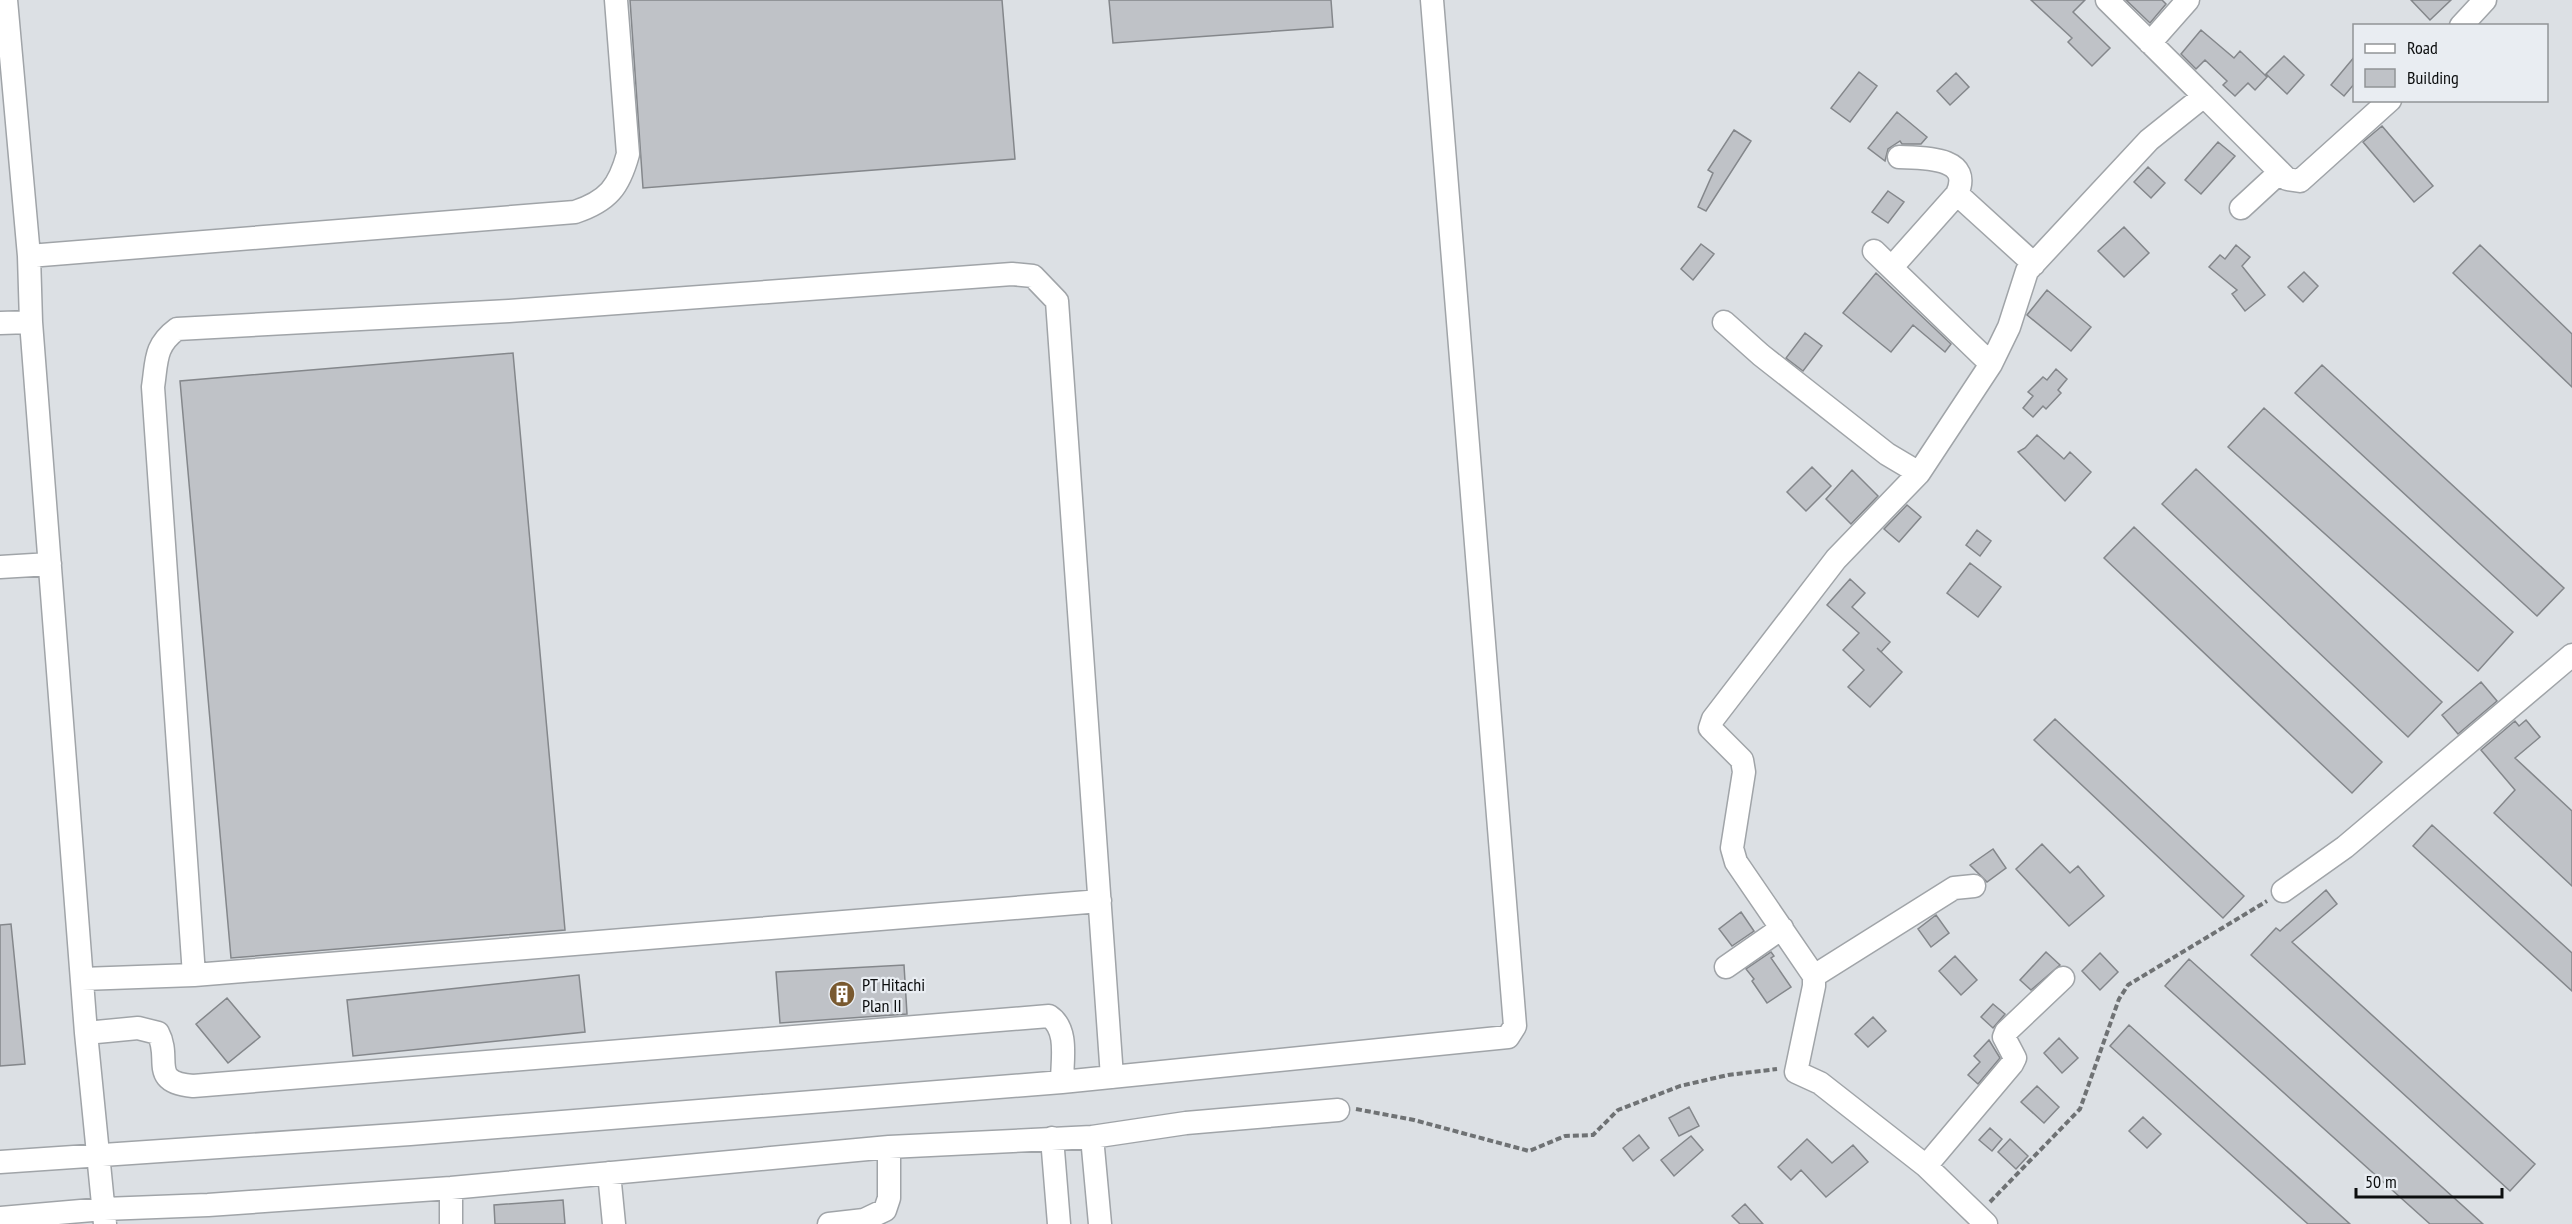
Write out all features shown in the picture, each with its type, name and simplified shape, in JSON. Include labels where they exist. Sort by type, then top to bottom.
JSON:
[{"type":"street","points":[[6,0],[29,256],[31,322],[86,1033],[105,1216]]},
{"type":"street","points":[[29,256],[575,212],[593,206],[609,194],[622,177],[628,154],[616,0]]},
{"type":"street","points":[[0,1162],[410,1134],[1062,1082],[1502,1040],[1512,1034],[1515,1026],[1432,0]]},
{"type":"street","points":[[2107,0],[2287,179],[2300,181],[2388,102]]},
{"type":"street","points":[[2150,43],[2188,0]]},
{"type":"street","points":[[2463,24],[2485,0]]},
{"type":"street","points":[[1981,1219],[1926,1166],[1820,1083],[1796,1072],[1814,986],[1814,976],[1736,861],[1732,848],[1744,772],[1742,760],[1710,728],[1713,719],[1836,559],[1919,473],[1991,364],[2009,327],[2027,271],[2149,140],[2204,96]]},
{"type":"street","points":[[1892,267],[1957,194],[1962,180],[1946,162],[1927,158],[1899,157]]},
{"type":"street","points":[[2241,208],[2280,172]]},
{"type":"street","points":[[1957,194],[2034,264]]},
{"type":"street","points":[[1874,251],[1991,364]]},
{"type":"street","points":[[194,975],[153,387],[160,347],[164,339],[177,329],[509,311],[1012,274],[1033,276],[1057,301],[1112,1077]]},
{"type":"street","points":[[0,323],[31,322]]},
{"type":"street","points":[[1724,322],[1761,355],[1887,454],[1919,473]]},
{"type":"street","points":[[0,567],[50,564]]},
{"type":"street","points":[[2283,891],[2345,847],[2572,655]]},
{"type":"street","points":[[1814,976],[1954,888],[1974,886]]},
{"type":"street","points":[[82,979],[194,975],[1100,901]]},
{"type":"street","points":[[1726,967],[1782,928]]},
{"type":"street","points":[[1926,1166],[2012,1064],[2015,1058],[2004,1037],[2006,1032],[2063,978]]},
{"type":"street","points":[[86,1033],[138,1028],[158,1033],[161,1039],[163,1068],[167,1078],[178,1085],[193,1086],[1049,1016],[1056,1020],[1062,1031],[1062,1082]]},
{"type":"street","points":[[0,1218],[208,1215],[609,1173],[889,1147],[1092,1137],[1186,1124],[1338,1110]]},
{"type":"street","points":[[1092,1137],[1100,1224]]},
{"type":"street","points":[[1052,1138],[1059,1224]]},
{"type":"street","points":[[829,1224],[864,1220],[885,1210],[889,1198],[889,1147]]},
{"type":"street","points":[[609,1173],[614,1224]]},
{"type":"street","points":[[451,1188],[451,1224]]},
{"type":"path","points":[[1981,1219],[2080,1109],[2120,999],[2128,985],[2283,891]]},
{"type":"path","points":[[1338,1110],[1359,1109],[1414,1120],[1529,1151],[1565,1136],[1593,1135],[1618,1110],[1680,1086],[1728,1075],[1776,1069],[1796,1072]]},
{"type":"building","points":[[630,0],[1002,0],[1015,159],[643,188]]},
{"type":"building","points":[[1109,0],[1331,0],[1333,27],[1113,43]]},
{"type":"building","points":[[2031,0],[2085,0],[2073,12],[2110,48],[2092,66],[2068,42],[2072,38]]},
{"type":"building","points":[[2126,0],[2162,0],[2166,4],[2150,23]]},
{"type":"building","points":[[2411,0],[2451,0],[2430,20]]},
{"type":"building","points":[[2201,30],[2234,58],[2240,51],[2267,77],[2255,90],[2248,83],[2235,96],[2223,85],[2227,81],[2205,60],[2196,69],[2181,54]]},
{"type":"building","points":[[2284,56],[2304,75],[2287,94],[2266,74]]},
{"type":"building","points":[[2353,58],[2353,85],[2344,96],[2331,85]]},
{"type":"building","points":[[1859,72],[1877,86],[1850,122],[1831,108]]},
{"type":"building","points":[[1956,73],[1969,87],[1950,105],[1937,91]]},
{"type":"building","points":[[1897,112],[1927,137],[1921,144],[1902,144],[1900,141],[1888,149],[1885,161],[1868,148]]},
{"type":"building","points":[[2382,126],[2433,186],[2414,202],[2363,142]]},
{"type":"building","points":[[1734,130],[1751,141],[1706,211],[1698,207],[1713,173],[1708,170]]},
{"type":"building","points":[[2218,142],[2235,156],[2201,194],[2185,180]]},
{"type":"building","points":[[2148,167],[2165,183],[2151,198],[2134,182]]},
{"type":"building","points":[[1888,191],[1904,202],[1888,223],[1872,212]]},
{"type":"building","points":[[2124,227],[2149,253],[2124,277],[2098,251]]},
{"type":"building","points":[[1701,244],[1714,254],[1693,280],[1681,269]]},
{"type":"building","points":[[2236,245],[2250,257],[2242,266],[2265,295],[2245,311],[2232,294],[2237,290],[2209,267],[2220,255],[2225,259]]},
{"type":"building","points":[[2480,245],[2572,334],[2572,387],[2453,273]]},
{"type":"building","points":[[2304,272],[2318,286],[2303,302],[2288,287]]},
{"type":"building","points":[[1876,273],[1951,344],[1945,352],[1913,325],[1891,352],[1843,313]]},
{"type":"building","points":[[2047,290],[2091,327],[2071,351],[2027,315]]},
{"type":"building","points":[[1805,333],[1822,346],[1803,371],[1786,358]]},
{"type":"building","points":[[513,353],[565,930],[231,958],[180,381]]},
{"type":"building","points":[[2322,365],[2564,588],[2537,616],[2295,393]]},
{"type":"building","points":[[2056,369],[2067,379],[2058,390],[2061,393],[2046,409],[2043,406],[2033,417],[2023,408],[2033,396],[2028,392],[2043,377],[2047,380]]},
{"type":"building","points":[[2264,408],[2513,632],[2478,671],[2228,447]]},
{"type":"building","points":[[2037,435],[2064,459],[2070,452],[2091,472],[2065,501],[2018,452]]},
{"type":"building","points":[[1812,467],[1831,486],[1806,511],[1787,492]]},
{"type":"building","points":[[2196,469],[2442,702],[2408,737],[2162,504]]},
{"type":"building","points":[[1852,470],[1878,496],[1851,524],[1826,499]]},
{"type":"building","points":[[1907,505],[1921,517],[1899,542],[1884,529]]},
{"type":"building","points":[[2134,527],[2382,762],[2352,793],[2104,558]]},
{"type":"building","points":[[1977,530],[1991,541],[1980,556],[1966,545]]},
{"type":"building","points":[[1970,563],[2001,587],[1978,617],[1947,593]]},
{"type":"building","points":[[1850,579],[1865,593],[1852,607],[1890,642],[1881,652],[1902,672],[1870,707],[1848,687],[1864,670],[1843,650],[1859,633],[1827,605]]},
{"type":"building","points":[[2481,682],[2497,701],[2458,734],[2442,715]]},
{"type":"building","points":[[2055,719],[2244,896],[2223,918],[2034,740]]},
{"type":"building","points":[[2526,720],[2540,737],[2515,758],[2572,811],[2572,886],[2494,813],[2515,790],[2481,750],[2515,721],[2519,726]]},
{"type":"building","points":[[2432,825],[2572,953],[2572,991],[2413,846]]},
{"type":"building","points":[[2042,844],[2070,873],[2078,866],[2104,896],[2069,926],[2016,869]]},
{"type":"building","points":[[1993,849],[2006,868],[1987,882],[1970,865]]},
{"type":"building","points":[[2326,890],[2337,904],[2292,942],[2535,1164],[2510,1191],[2251,955],[2276,928],[2280,931]]},
{"type":"building","points":[[1741,912],[1754,931],[1732,946],[1719,929]]},
{"type":"building","points":[[1936,915],[1949,933],[1931,947],[1918,929]]},
{"type":"building","points":[[11,924],[25,1064],[0,1066],[0,925]]},
{"type":"building","points":[[1771,952],[1774,956],[1771,958],[1791,987],[1767,1003],[1746,969]]},
{"type":"building","points":[[2046,952],[2060,965],[2031,990],[2020,980]]},
{"type":"building","points":[[2100,953],[2118,972],[2100,990],[2082,971]]},
{"type":"building","points":[[1955,956],[1977,980],[1961,995],[1939,971]]},
{"type":"building","points":[[2189,959],[2483,1224],[2430,1224],[2165,986]]},
{"type":"building","name":"PT Hitachi Plan II","points":[[904,965],[907,1014],[780,1023],[776,972]]},
{"type":"building","points":[[579,975],[585,1032],[353,1056],[347,1000]]},
{"type":"building","points":[[227,998],[260,1037],[228,1063],[196,1024]]},
{"type":"building","points":[[1993,1004],[2005,1014],[1993,1028],[1981,1017]]},
{"type":"building","points":[[1873,1017],[1886,1031],[1868,1047],[1855,1034]]},
{"type":"building","points":[[2129,1025],[2350,1224],[2308,1224],[2110,1046]]},
{"type":"building","points":[[2059,1038],[2078,1058],[2062,1073],[2044,1053]]},
{"type":"building","points":[[1989,1040],[2000,1058],[1978,1084],[1968,1075],[1980,1062],[1974,1056]]},
{"type":"building","points":[[2037,1086],[2059,1107],[2044,1123],[2021,1102]]},
{"type":"building","points":[[1689,1107],[1699,1126],[1679,1136],[1669,1118]]},
{"type":"building","points":[[2143,1117],[2161,1134],[2147,1148],[2129,1131]]},
{"type":"building","points":[[1990,1128],[2002,1139],[1992,1151],[1979,1140]]},
{"type":"building","points":[[1639,1135],[1649,1148],[1633,1161],[1623,1148]]},
{"type":"building","points":[[1691,1136],[1703,1150],[1674,1176],[1661,1160]]},
{"type":"building","points":[[1807,1139],[1832,1163],[1853,1145],[1868,1162],[1826,1197],[1801,1170],[1791,1180],[1778,1167]]},
{"type":"building","points":[[2010,1139],[2028,1156],[2016,1169],[1998,1152]]},
{"type":"building","points":[[563,1200],[565,1224],[495,1224],[494,1205]]},
{"type":"building","points":[[1745,1204],[1763,1224],[1740,1224],[1732,1216]]},
{"type":"place","name":"PT Hitachi Plan II","points":[[842,994]]}]
